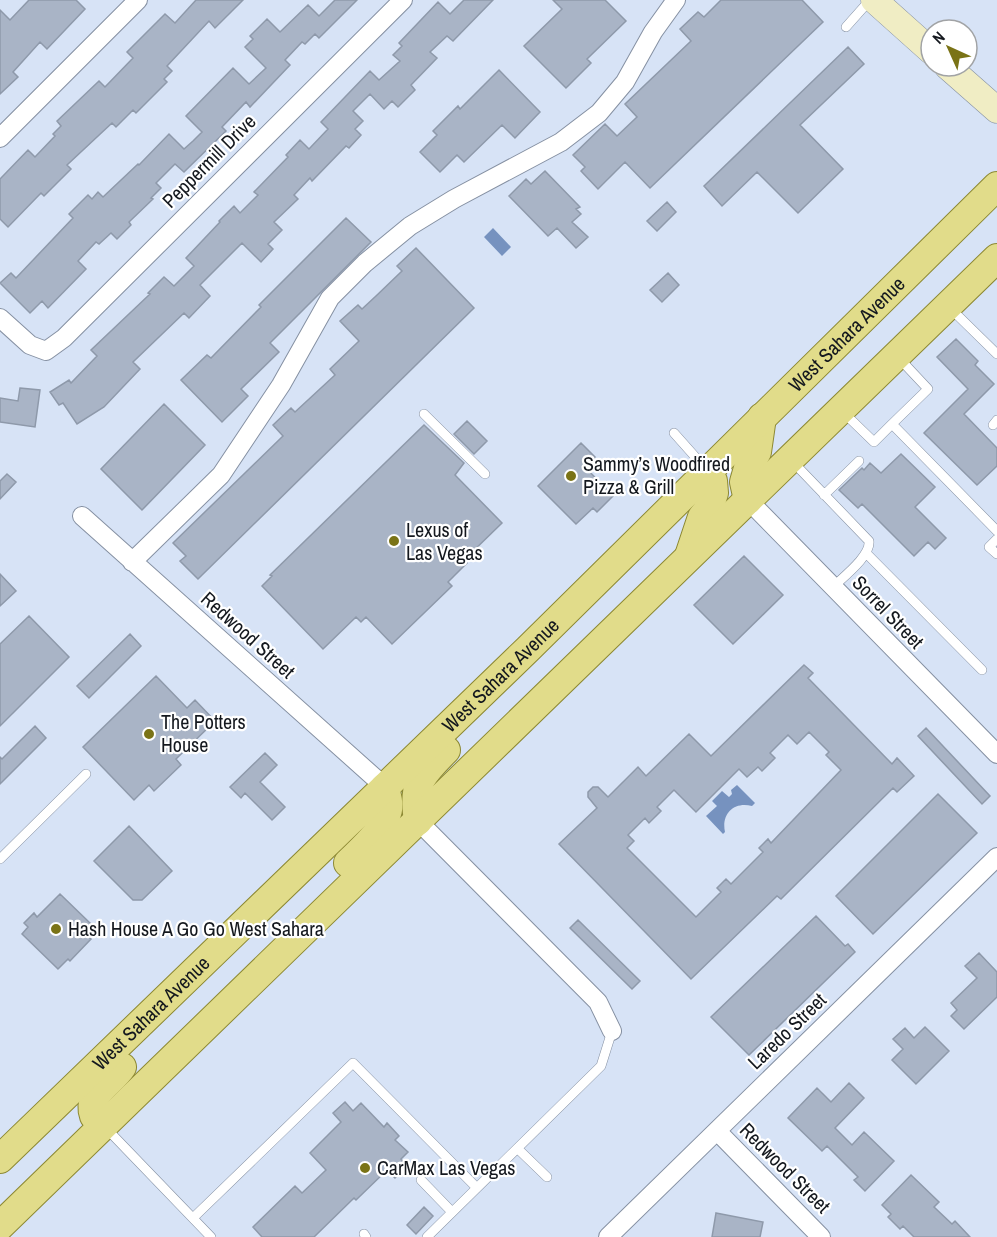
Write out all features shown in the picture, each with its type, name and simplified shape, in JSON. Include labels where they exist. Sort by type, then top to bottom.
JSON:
[{"type":"main road","points":[[872,0],[919,41]]},
{"type":"main road","points":[[961,78],[997,110]]},
{"type":"main road","name":"West Sahara Avenue","points":[[0,1159],[498,677],[997,186]]},
{"type":"main road","points":[[0,1226],[997,258]]},
{"type":"main road","points":[[748,500],[744,482],[748,468],[757,452],[762,417]]},
{"type":"main road","points":[[689,558],[702,517],[709,508],[714,493],[713,481],[708,471]]},
{"type":"main road","points":[[418,821],[415,800],[417,787],[424,773],[488,703],[498,677]]},
{"type":"main road","points":[[260,974],[329,882],[371,841],[389,808],[385,787]]},
{"type":"main road","points":[[103,1125],[94,1116],[92,1109],[95,1095],[120,1071],[154,1011]]},
{"type":"street","points":[[0,138],[138,0]]},
{"type":"street","name":"Peppermill Drive","points":[[0,318],[30,345],[46,351],[64,338],[403,0]]},
{"type":"street","points":[[132,562],[220,475],[281,385],[330,298],[365,264],[410,226],[454,199],[561,142],[599,113],[625,82],[653,32],[676,0]]},
{"type":"street","name":"Sorrel Street","points":[[748,500],[997,754]]},
{"type":"street","name":"Redwood Street","points":[[81,516],[385,787]]},
{"type":"street","points":[[418,821],[598,1002],[612,1031]]},
{"type":"street","name":"Laredo Street","points":[[608,1237],[997,857]]},
{"type":"street","name":"Redwood Street","points":[[717,1131],[821,1237]]},
{"type":"lane","points":[[846,27],[872,0]]},
{"type":"lane","points":[[948,306],[997,354]]},
{"type":"lane","points":[[989,346],[997,339]]},
{"type":"lane","points":[[841,410],[874,442],[928,389],[897,356]]},
{"type":"lane","points":[[424,414],[485,474]]},
{"type":"lane","points":[[892,424],[997,531]]},
{"type":"lane","points":[[674,434],[708,471]]},
{"type":"lane","points":[[790,460],[869,541],[869,549],[866,553],[832,588]]},
{"type":"lane","points":[[824,495],[859,461]]},
{"type":"lane","points":[[997,539],[989,547],[997,554]]},
{"type":"lane","points":[[866,553],[982,670]]},
{"type":"lane","points":[[0,859],[86,774]]},
{"type":"lane","points":[[427,1237],[601,1066],[612,1031]]},
{"type":"lane","points":[[193,1218],[353,1063],[477,1188]]},
{"type":"lane","points":[[103,1125],[211,1237]]},
{"type":"lane","points":[[518,1149],[547,1178]]},
{"type":"lane","points":[[421,1180],[452,1212]]},
{"type":"water","points":[[493,228],[511,247],[502,256],[484,237]]},
{"type":"water","points":[[737,785],[755,803],[752,806],[740,805],[730,810],[725,820],[723,834],[706,816],[717,806],[712,801],[722,791],[729,797],[732,794],[731,790]]},
{"type":"building","points":[[29,0],[76,0],[85,9],[47,49],[40,42],[13,72],[18,77],[0,94],[0,10],[10,20]]},
{"type":"building","points":[[196,0],[243,0],[215,28],[209,21],[167,66],[172,71],[164,79],[167,82],[136,113],[133,110],[116,127],[112,123],[67,165],[71,169],[44,196],[41,193],[8,227],[0,219],[0,179],[28,150],[35,157],[55,136],[53,134],[61,126],[57,121],[99,81],[105,87],[133,58],[127,52],[165,14],[175,23]]},
{"type":"building","points":[[335,0],[357,0],[319,38],[315,34],[305,44],[302,42],[285,60],[290,65],[250,107],[246,102],[222,127],[226,131],[184,172],[175,164],[156,183],[161,188],[151,198],[153,199],[129,222],[131,225],[117,239],[111,233],[99,244],[96,242],[78,261],[86,269],[48,308],[42,301],[30,313],[0,283],[11,273],[16,278],[73,218],[69,214],[88,195],[92,199],[98,192],[103,197],[169,134],[184,149],[193,141],[202,132],[186,116],[233,68],[249,84],[266,68],[245,47],[253,39],[250,36],[267,19],[280,32],[308,5],[319,16]]},
{"type":"building","points":[[464,0],[493,0],[453,41],[447,36],[430,52],[437,58],[411,85],[415,90],[398,107],[392,101],[384,109],[370,94],[353,111],[363,121],[355,129],[361,135],[349,148],[346,146],[312,181],[310,178],[294,195],[298,199],[274,222],[282,230],[268,244],[273,249],[261,262],[242,243],[200,285],[210,296],[189,318],[184,313],[133,362],[140,369],[104,407],[77,424],[63,403],[59,405],[50,392],[69,380],[71,383],[97,356],[91,350],[150,294],[148,293],[164,277],[174,286],[194,266],[186,258],[219,221],[234,206],[240,213],[258,195],[254,192],[288,157],[286,155],[300,140],[309,149],[328,129],[321,122],[370,71],[379,80],[400,61],[393,55],[402,46],[399,43],[438,2],[450,14]]},
{"type":"building","points":[[553,0],[605,0],[626,21],[587,59],[591,63],[566,88],[524,46],[562,9]]},
{"type":"building","points":[[721,0],[802,0],[823,22],[650,188],[625,162],[598,189],[581,171],[585,167],[573,155],[605,124],[617,136],[637,117],[625,104],[691,41],[680,29],[698,12],[704,17]]},
{"type":"building","points":[[848,47],[864,64],[800,125],[843,169],[798,213],[757,172],[722,206],[704,186]]},
{"type":"building","points":[[499,70],[540,112],[515,138],[502,125],[464,162],[457,155],[440,172],[420,152],[437,135],[433,131],[458,106],[460,109]]},
{"type":"building","points":[[545,171],[580,207],[576,209],[581,214],[572,222],[588,237],[576,248],[557,228],[548,236],[509,196],[526,179],[531,184]]},
{"type":"building","points":[[667,202],[676,212],[657,231],[647,221]]},
{"type":"building","points":[[346,218],[371,242],[270,343],[279,352],[241,389],[248,396],[222,422],[181,380],[207,355],[211,358],[261,307],[259,305]]},
{"type":"building","points":[[416,248],[474,308],[198,579],[180,561],[186,556],[173,543],[283,436],[273,425],[291,408],[295,412],[335,375],[330,369],[359,341],[340,321],[358,305],[362,309],[376,296],[402,271],[397,266]]},
{"type":"building","points":[[668,273],[679,285],[662,302],[650,290]]},
{"type":"building","points":[[956,339],[978,361],[975,365],[994,384],[964,414],[997,448],[997,466],[977,485],[924,433],[968,389],[937,357]]},
{"type":"building","points":[[20,388],[40,390],[35,427],[0,422],[0,398],[18,401]]},
{"type":"building","points":[[164,404],[205,445],[142,510],[101,469]]},
{"type":"building","points":[[467,421],[487,441],[474,454],[454,434]]},
{"type":"building","name":"Lexus of Las Vegas","points":[[424,425],[464,463],[455,475],[502,523],[464,560],[467,563],[448,582],[452,586],[392,644],[366,617],[361,622],[356,617],[323,649],[262,586],[272,576],[270,575]]},
{"type":"building","name":"Sammy’s Woodfired Pizza & Grill","points":[[581,443],[595,457],[585,467],[613,496],[597,512],[593,508],[576,524],[538,486]]},
{"type":"building","points":[[901,454],[935,487],[915,507],[946,538],[935,549],[928,542],[914,556],[862,504],[858,508],[839,490],[870,463],[881,473]]},
{"type":"building","points":[[7,474],[16,482],[0,499],[0,481]]},
{"type":"building","points":[[744,556],[783,595],[733,644],[694,605]]},
{"type":"building","points":[[0,574],[16,591],[0,606]]},
{"type":"building","points":[[29,616],[69,657],[0,726],[0,644]]},
{"type":"building","points":[[130,634],[141,646],[89,698],[77,686]]},
{"type":"building","points":[[804,665],[813,673],[808,678],[892,764],[897,758],[914,776],[897,792],[893,788],[781,899],[777,896],[691,979],[559,844],[597,808],[588,797],[588,792],[593,787],[598,787],[608,797],[638,767],[646,776],[689,734],[711,756]],"holes":[[[809,732],[829,752],[826,755],[841,770],[771,843],[768,839],[759,848],[763,852],[731,884],[726,879],[717,888],[721,892],[696,917],[627,848],[634,841],[628,835],[645,818],[649,823],[661,811],[657,807],[674,790],[696,812],[739,769],[747,777],[758,767],[762,771],[775,758],[770,753],[788,735],[797,744]]]},
{"type":"building","name":"The Potters House","points":[[156,676],[187,708],[195,700],[215,721],[176,759],[181,765],[154,791],[149,785],[134,800],[83,747]]},
{"type":"building","points":[[35,726],[46,738],[0,784],[0,757],[2,759]]},
{"type":"building","points":[[926,728],[990,796],[982,804],[918,736]]},
{"type":"building","points":[[265,753],[277,765],[260,782],[285,807],[272,820],[245,793],[241,798],[230,787]]},
{"type":"building","points":[[938,794],[977,833],[873,934],[836,896]]},
{"type":"building","points":[[129,826],[172,871],[142,900],[133,900],[94,861]]},
{"type":"building","name":"Hash House A Go Go West Sahara","points":[[60,894],[91,924],[83,932],[91,939],[70,961],[68,959],[58,969],[22,934],[28,927],[24,923],[34,913],[37,917]]},
{"type":"building","points":[[816,916],[845,946],[848,944],[855,952],[749,1055],[711,1017]]},
{"type":"building","points":[[578,920],[640,981],[632,989],[570,928]]},
{"type":"building","points":[[979,953],[997,972],[997,997],[964,1029],[951,1016],[957,1010],[951,1003],[977,978],[965,966]]},
{"type":"building","points":[[925,1027],[949,1051],[916,1084],[892,1060],[903,1049],[893,1039],[905,1028],[914,1038]]},
{"type":"building","points":[[849,1083],[864,1098],[835,1128],[852,1145],[864,1132],[894,1161],[865,1191],[854,1180],[858,1177],[827,1146],[822,1151],[788,1118],[817,1088],[831,1102]]},
{"type":"building","name":"CarMax Las Vegas","points":[[345,1102],[353,1111],[361,1103],[384,1127],[387,1123],[399,1136],[395,1140],[408,1152],[401,1159],[407,1167],[395,1178],[387,1170],[314,1237],[262,1237],[253,1227],[295,1186],[302,1193],[326,1170],[310,1153],[341,1122],[333,1113]]},
{"type":"building","points":[[911,1175],[939,1202],[934,1207],[952,1224],[955,1221],[970,1237],[914,1237],[903,1226],[900,1229],[888,1217],[891,1214],[882,1205]]},
{"type":"building","points":[[424,1207],[433,1216],[416,1234],[407,1225]]},
{"type":"building","points":[[716,1213],[763,1222],[760,1237],[712,1237]]},
{"type":"place","name":"Sammy’s Woodfired Pizza & Grill","points":[[571,476]]},
{"type":"place","name":"Lexus of Las Vegas","points":[[394,541]]},
{"type":"place","name":"The Potters House","points":[[149,734]]},
{"type":"place","name":"Hash House A Go Go West Sahara","points":[[56,929]]},
{"type":"place","name":"CarMax Las Vegas","points":[[365,1168]]}]
